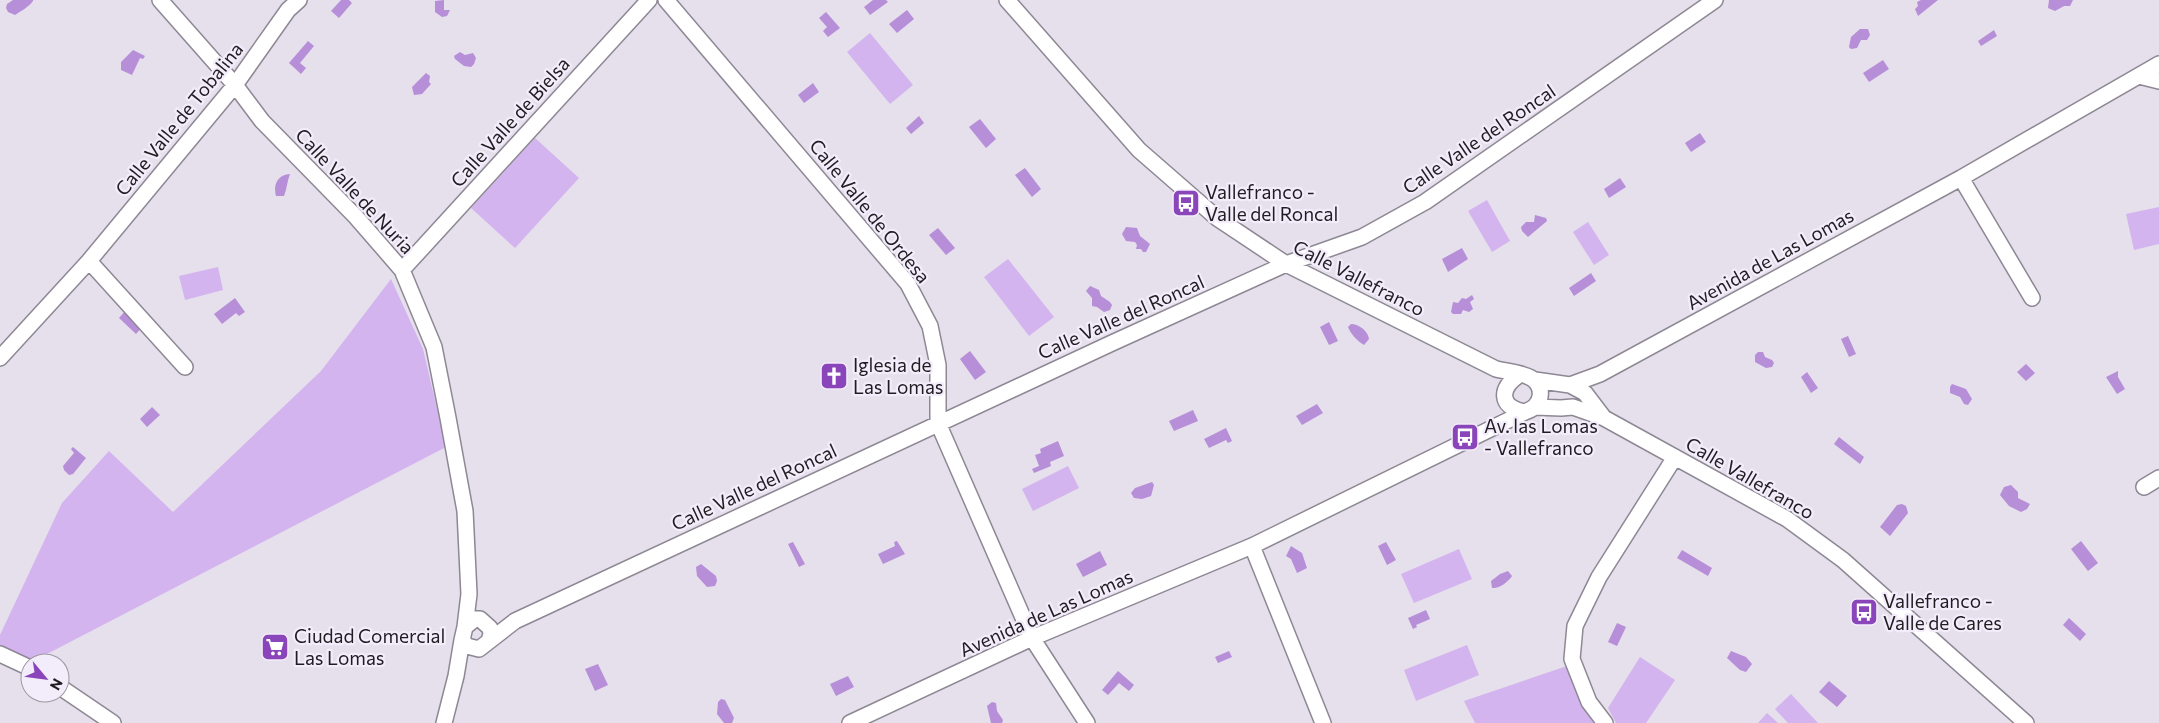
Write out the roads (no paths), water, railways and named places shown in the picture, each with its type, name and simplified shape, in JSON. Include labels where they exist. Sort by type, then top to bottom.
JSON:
[{"type":"street","name":"Calle Valle de Nuria","points":[[160,0],[235,85],[262,121],[356,217],[402,270],[434,347],[465,511],[469,594],[456,676],[444,723]]},
{"type":"street","name":"Calle Valle de Tobalina","points":[[0,358],[89,261],[235,85],[288,10],[299,0]]},
{"type":"street","name":"Calle Valle de Bielsa","points":[[402,270],[649,0]]},
{"type":"street","name":"Calle Valle de Ordesa","points":[[666,0],[908,284],[930,326],[938,366],[938,423],[1032,638],[1087,723]]},
{"type":"street","name":"Calle Valle del Roncal","points":[[484,645],[515,621],[938,423],[1286,264],[1362,237],[1425,202],[1715,0]]},
{"type":"street","name":"Calle Vallefranco","points":[[1011,1],[1139,150],[1217,218],[1286,264],[1496,369],[1519,375]]},
{"type":"street","name":"Avenida de Las Lomas","points":[[1570,385],[1600,374],[1960,178],[2159,64]]},
{"type":"street","points":[[2139,76],[2159,81]]},
{"type":"street","points":[[1960,178],[2032,298]]},
{"type":"street","points":[[89,261],[185,367]]},
{"type":"street","name":"Avenida de Las Lomas","points":[[1585,393],[1600,374]]},
{"type":"street","points":[[1486,431],[1505,400],[1507,386],[1519,375],[1528,376],[1535,380],[1540,393],[1532,409],[1524,412],[1516,410],[1508,406],[1505,400]]},
{"type":"street","name":"Calle Vallefranco","points":[[1535,380],[1570,385],[1585,393],[1604,418]]},
{"type":"street","points":[[1573,407],[1585,393]]},
{"type":"street","name":"Calle Vallefranco","points":[[1532,409],[1573,407],[1604,418],[1787,519],[1843,560],[2026,723]]},
{"type":"street","name":"Avenida de Las Lomas","points":[[855,722],[1032,638],[1252,546],[1532,409]]},
{"type":"street","points":[[1605,723],[1589,702],[1572,659],[1575,626],[1598,577],[1675,457]]},
{"type":"street","points":[[2144,486],[2159,478]]},
{"type":"street","points":[[1252,546],[1323,723]]},
{"type":"street","name":"Calle Valle de Nuria","points":[[469,594],[483,621]]},
{"type":"street","points":[[475,619],[483,621],[490,628],[491,634],[484,645],[467,646],[464,634],[475,619]]},
{"type":"street","name":"Calle Valle del Roncal","points":[[483,621],[515,621]]},
{"type":"street","name":"Calle Valle de Nuria","points":[[456,676],[484,645]]},
{"type":"street","points":[[0,654],[20,663]]},
{"type":"street","points":[[70,695],[113,723]]},
{"type":"place","name":"Vallefranco - Valle del Roncal","points":[[1186,203]]},
{"type":"place","name":"Iglesia de Las Lomas","points":[[834,376]]},
{"type":"place","name":"Av. las Lomas - Vallefranco","points":[[1465,437]]},
{"type":"place","name":"Vallefranco - Valle de Cares","points":[[1864,612]]},
{"type":"place","name":"Ciudad Comercial Las Lomas","points":[[275,647]]}]
